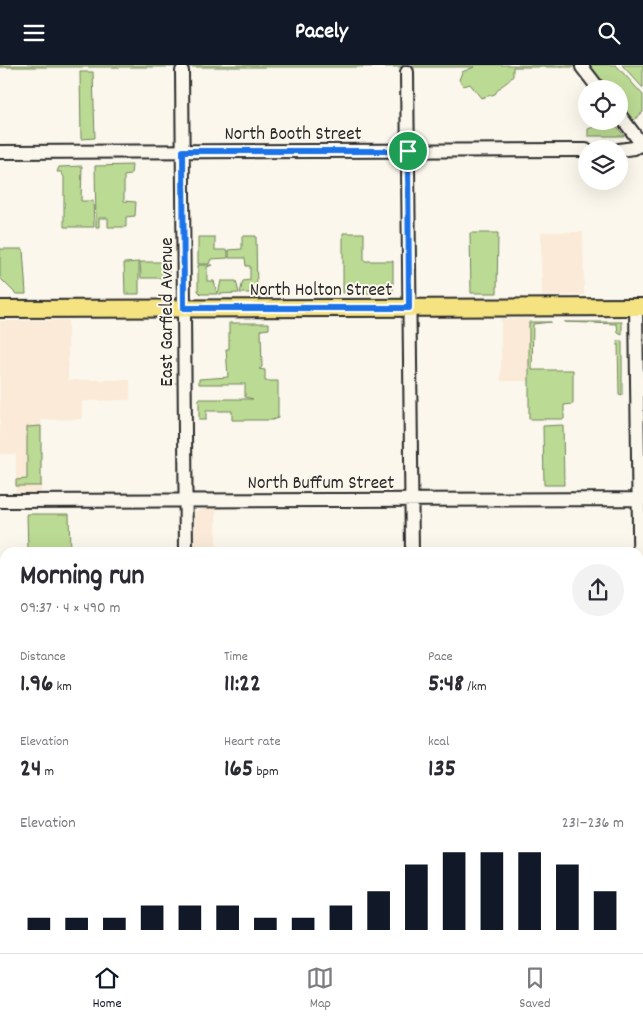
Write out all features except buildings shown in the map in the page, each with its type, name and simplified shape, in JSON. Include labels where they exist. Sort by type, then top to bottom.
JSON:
[{"type":"main road","name":"North Holton Street","points":[[0,309],[640,307]]},
{"type":"street","points":[[582,67],[592,80]]},
{"type":"street","name":"East Garfield Avenue","points":[[182,71],[186,547]]},
{"type":"street","points":[[407,72],[412,547]]},
{"type":"street","points":[[628,126],[642,145],[628,149]]},
{"type":"street","name":"North Booth Street","points":[[0,152],[578,150]]},
{"type":"street","points":[[640,307],[642,547]]},
{"type":"street","name":"North Buffum Street","points":[[0,501],[641,499]]},
{"type":"shaded area","points":[[541,232],[583,232],[584,295],[542,296]]},
{"type":"shaded area","points":[[501,319],[529,319],[529,381],[501,381]]},
{"type":"shaded area","points":[[68,320],[68,380],[130,380],[130,400],[82,401],[82,419],[41,420],[41,492],[16,492],[16,454],[0,454],[0,321]]},
{"type":"shaded area","points":[[216,508],[216,547],[194,547],[195,512],[200,509]]},
{"type":"green space","points":[[0,65],[577,65],[575,67],[513,67],[513,76],[495,94],[481,98],[470,84],[464,86],[459,80],[462,72],[474,67],[0,67]]},
{"type":"green space","points":[[588,65],[616,65],[643,95],[643,112],[633,121],[628,115],[628,80],[600,80]]},
{"type":"green space","points":[[622,65],[643,65],[643,88]]},
{"type":"green space","points":[[80,72],[93,72],[95,138],[81,139]]},
{"type":"green space","points":[[588,130],[620,130],[624,136],[588,136]]},
{"type":"green space","points":[[132,165],[131,175],[124,176],[124,201],[136,202],[135,216],[126,217],[126,227],[108,227],[108,218],[99,218],[99,227],[96,227],[95,166]]},
{"type":"green space","points":[[82,166],[81,201],[93,201],[94,227],[64,227],[64,177],[61,172],[57,172],[59,167]]},
{"type":"green space","points":[[343,233],[364,233],[364,261],[393,261],[393,293],[343,293]]},
{"type":"green space","points":[[470,233],[498,233],[497,293],[471,293]]},
{"type":"green space","points":[[242,236],[256,236],[257,293],[240,293],[243,281],[250,280],[250,266],[246,266],[245,258],[229,258],[229,250],[242,249]]},
{"type":"green space","points":[[198,237],[215,237],[215,250],[228,250],[228,258],[211,259],[209,264],[198,264]]},
{"type":"green space","points":[[0,249],[23,249],[26,294],[16,294],[0,278]]},
{"type":"green space","points":[[139,262],[139,294],[125,294],[124,263]]},
{"type":"green space","points":[[140,262],[169,262],[169,286],[164,286],[163,278],[141,278]]},
{"type":"green space","points":[[198,265],[212,265],[207,267],[207,281],[214,281],[217,294],[201,294],[198,291]]},
{"type":"green space","points":[[221,281],[236,281],[239,293],[218,294]]},
{"type":"green space","points":[[529,322],[551,322],[533,324],[532,370],[573,370],[573,404],[564,405],[564,419],[529,419]]},
{"type":"green space","points":[[564,322],[622,322],[622,335],[618,333],[617,324]]},
{"type":"green space","points":[[229,323],[269,323],[269,329],[261,330],[262,367],[259,369],[265,370],[265,381],[278,381],[278,418],[272,420],[232,420],[232,411],[206,411],[206,420],[199,420],[199,399],[253,399],[245,397],[245,384],[199,384],[199,379],[228,377],[226,349],[229,349]]},
{"type":"green space","points":[[618,341],[622,341],[622,396],[619,395]]},
{"type":"green space","points":[[563,425],[564,485],[544,485],[543,426]]},
{"type":"green space","points":[[41,426],[41,486],[16,486],[16,480],[27,479],[27,427]]},
{"type":"green space","points":[[27,514],[69,514],[70,547],[28,547]]},
{"type":"route","points":[[183,151],[408,151],[409,308],[184,308],[183,151]]}]
